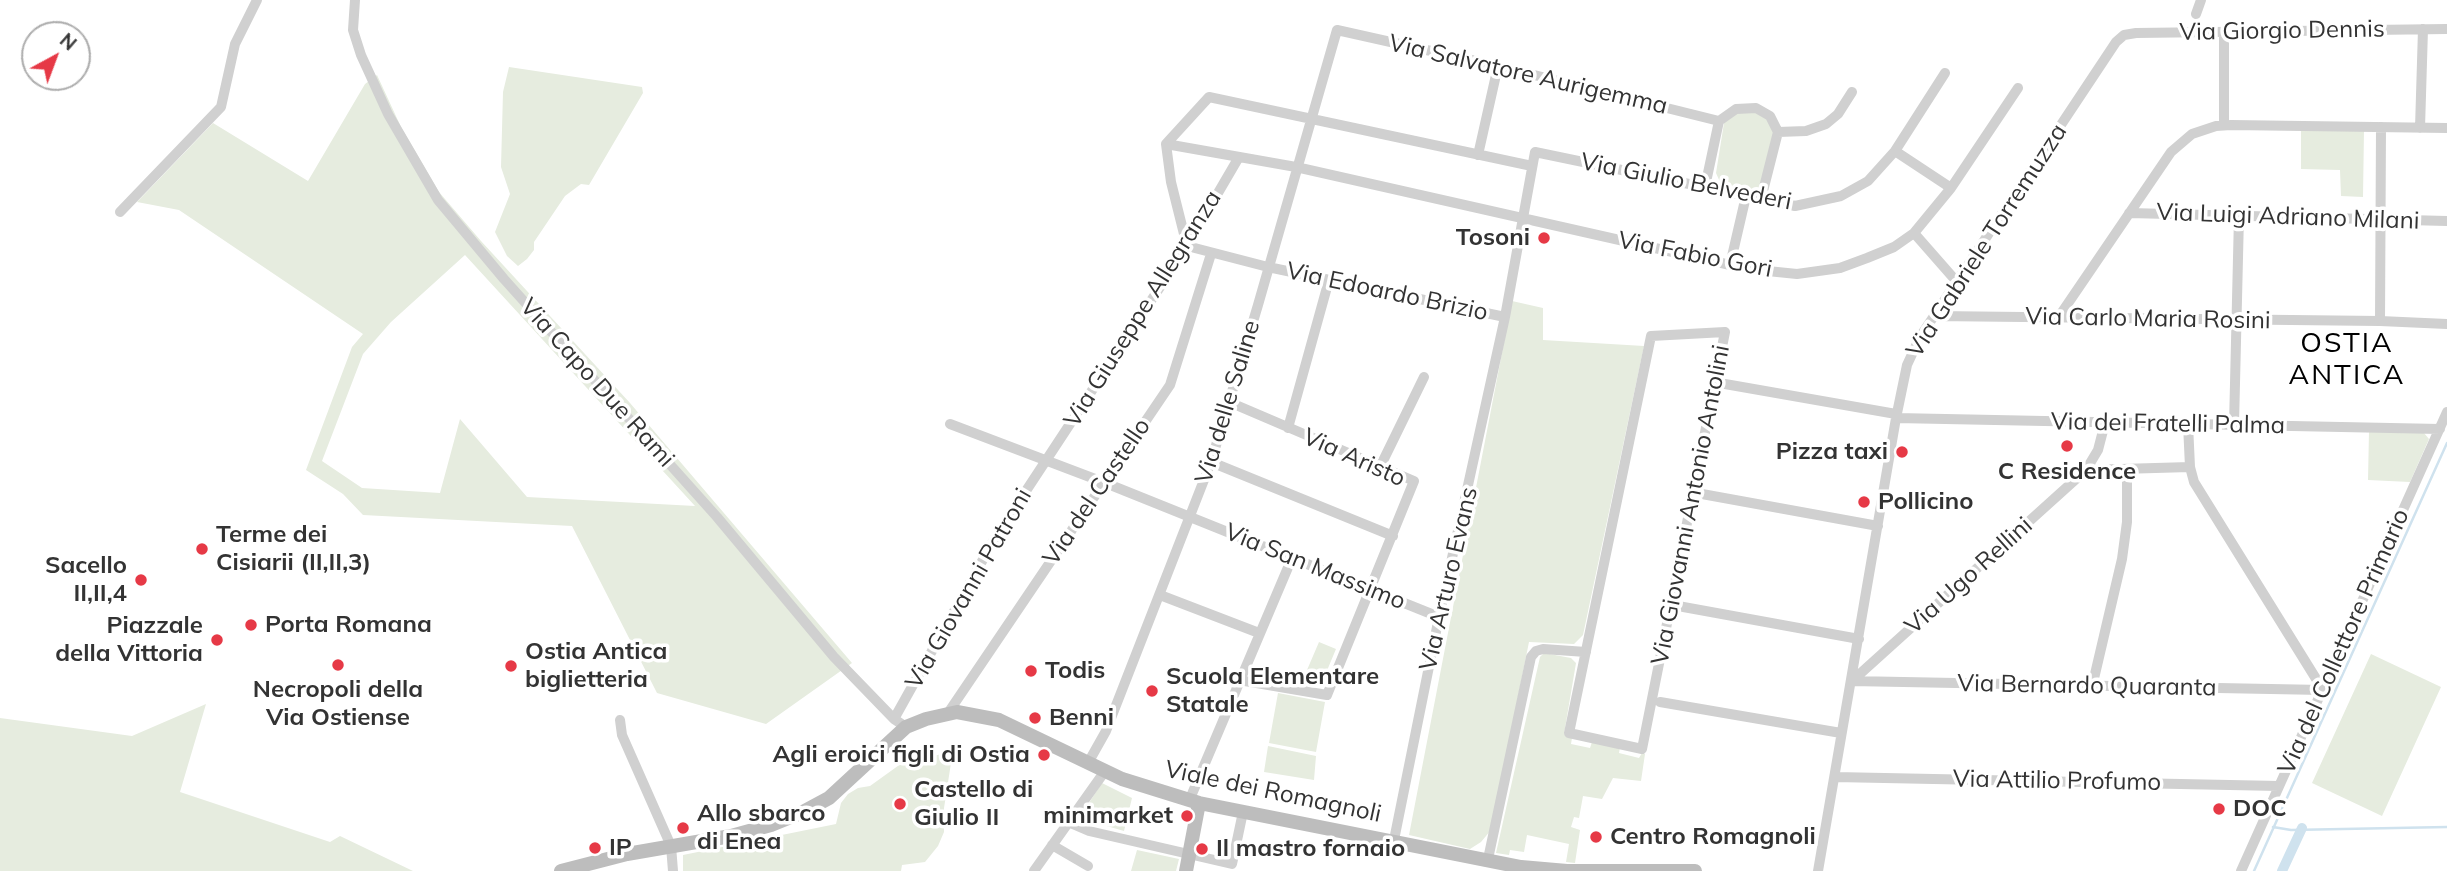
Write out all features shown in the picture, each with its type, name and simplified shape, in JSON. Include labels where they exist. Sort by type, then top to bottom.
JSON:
[{"type":"main road","name":"Viale dei Romagnoli","points":[[561,871],[627,854],[748,831],[815,807],[843,787],[900,723],[948,713],[976,714],[999,720],[1105,771],[1141,786],[1194,802],[1521,867],[1558,870],[1695,871]]},
{"type":"main road","points":[[1186,871],[1194,802]]},
{"type":"street","points":[[120,212],[221,107],[235,44],[257,0]]},
{"type":"street","name":"Via Capo Due Rami","points":[[355,0],[353,30],[361,55],[388,114],[438,200],[717,517],[834,657],[900,723]]},
{"type":"street","points":[[2196,14],[2201,0]]},
{"type":"street","points":[[2420,128],[2423,29]]},
{"type":"street","name":"Via Giorgio Dennis","points":[[2118,40],[2124,35],[2136,33],[2447,29]]},
{"type":"street","name":"Via Salvatore Aurigemma","points":[[1337,30],[1498,66],[1719,121]]},
{"type":"street","name":"Via delle Saline","points":[[1088,763],[1106,731],[1211,462],[1337,30]]},
{"type":"street","points":[[2224,32],[2224,125]]},
{"type":"street","name":"Via Gabriele Torremuzza","points":[[1818,871],[1896,416],[1909,360],[1934,316],[2118,40]]},
{"type":"street","points":[[1478,155],[1498,66]]},
{"type":"street","name":"Via Giulio Belvederi","points":[[1535,152],[1794,206],[1841,196],[1868,181],[1895,152],[1945,73]]},
{"type":"street","name":"Via Fabio Gori","points":[[1166,144],[1296,167],[1730,265],[1797,274],[1840,268],[1894,247],[1914,233],[1951,188],[2018,88]]},
{"type":"street","points":[[1778,132],[1806,131],[1826,124],[1838,114],[1852,92]]},
{"type":"street","points":[[1186,246],[1171,182],[1166,144],[1209,97],[1532,166]]},
{"type":"street","points":[[1704,187],[1719,121],[1735,109],[1756,107],[1770,116],[1778,132],[1761,199]]},
{"type":"street","points":[[2058,318],[2129,212],[2179,144],[2196,132],[2224,125],[2447,128]]},
{"type":"street","points":[[2380,321],[2381,127]]},
{"type":"street","name":"Via Arturo Evans","points":[[1394,840],[1439,617],[1505,317],[1535,152]]},
{"type":"street","points":[[1895,152],[1951,188]]},
{"type":"street","name":"Via Giuseppe Allegranza","points":[[1047,460],[1186,246],[1239,157]]},
{"type":"street","points":[[1730,265],[1746,196]]},
{"type":"street","name":"Via Luigi Adriano Milani","points":[[2129,212],[2447,221]]},
{"type":"street","points":[[2234,425],[2239,216]]},
{"type":"street","points":[[1914,233],[1957,282]]},
{"type":"street","name":"Via Edoardo Brizio","points":[[1186,246],[1268,267],[1505,317]]},
{"type":"street","name":"Via del Castello","points":[[948,713],[1170,385],[1211,254]]},
{"type":"street","points":[[1287,428],[1329,280]]},
{"type":"street","name":"Via Carlo Maria Rosini","points":[[1934,316],[2447,324]]},
{"type":"street","name":"Via Giovanni Antonio Antolini","points":[[1726,332],[1642,749],[1569,733],[1586,652],[1651,336],[1726,332]]},
{"type":"street","points":[[1380,467],[1424,377]]},
{"type":"street","name":"Via dei Fratelli Palma","points":[[1725,384],[1896,416],[2440,429]]},
{"type":"street","name":"Via Aristo","points":[[1229,402],[1414,481],[1327,695],[1239,680]]},
{"type":"street","name":"Via del Collettore Primario","points":[[2241,871],[2447,412]]},
{"type":"street","points":[[2105,423],[2101,442],[2086,470],[2190,467]]},
{"type":"street","name":"Via San Massimo","points":[[950,424],[1103,482],[1439,617]]},
{"type":"street","points":[[2188,424],[2190,467],[2194,482],[2323,690]]},
{"type":"street","name":"Via Giovanni Patroni","points":[[900,723],[995,538],[1047,460]]},
{"type":"street","points":[[1211,462],[1392,536]]},
{"type":"street","name":"Via Ugo Rellini","points":[[1851,681],[2086,470]]},
{"type":"street","points":[[2092,687],[2122,559],[2127,522],[2127,470]]},
{"type":"street","points":[[1702,494],[1878,526]]},
{"type":"street","points":[[1194,802],[1239,680],[1292,558]]},
{"type":"street","points":[[1160,594],[1259,633]]},
{"type":"street","points":[[1678,606],[1859,639]]},
{"type":"street","points":[[1488,859],[1531,657],[1535,651],[1543,649],[1586,652]]},
{"type":"street","name":"Via Bernardo Quaranta","points":[[1851,681],[2323,690]]},
{"type":"street","points":[[1660,702],[1841,733]]},
{"type":"street","points":[[620,720],[622,735],[671,846],[673,871]]},
{"type":"street","points":[[1034,871],[1105,771]]},
{"type":"street","name":"Via Attilio Profumo","points":[[1835,777],[2279,786]]},
{"type":"street","points":[[1068,822],[1089,831],[1231,864],[1243,812]]},
{"type":"street","points":[[1052,845],[1088,866]]},
{"type":"shaded area","points":[[509,67],[642,87],[643,93],[589,185],[581,184],[565,196],[534,242],[534,250],[518,266],[507,256],[495,232],[510,194],[501,167],[503,92]]},
{"type":"shaded area","points":[[377,75],[401,127],[439,192],[630,403],[852,663],[766,724],[657,693],[572,526],[363,515],[343,494],[306,470],[352,347],[363,334],[179,210],[137,202],[213,123],[308,181],[365,84]],"holes":[[[465,255],[695,506],[527,497],[460,419],[440,493],[362,488],[322,461],[363,354],[391,322]]]},
{"type":"shaded area","points":[[1747,109],[1766,117],[1773,129],[1774,137],[1760,192],[1720,182],[1716,173],[1724,123],[1729,117]]},
{"type":"shaded area","points":[[2301,130],[2364,130],[2363,197],[2341,196],[2340,170],[2301,169]]},
{"type":"shaded area","points":[[1512,301],[1543,308],[1543,340],[1644,346],[1583,635],[1574,644],[1529,642],[1491,830],[1481,842],[1470,849],[1409,835]]},
{"type":"shaded area","points":[[2369,431],[2424,433],[2429,439],[2410,482],[2368,480]]},
{"type":"shaded area","points":[[1319,642],[1336,649],[1321,685],[1304,677]]},
{"type":"shaded area","points":[[1544,653],[1571,658],[1576,663],[1564,734],[1572,738],[1571,744],[1590,748],[1592,742],[1620,747],[1619,753],[1639,758],[1642,753],[1645,754],[1641,781],[1613,778],[1602,799],[1583,796],[1579,818],[1574,817],[1571,827],[1580,830],[1575,863],[1566,862],[1569,844],[1527,835],[1524,852],[1510,850],[1509,855],[1496,853],[1540,657]]},
{"type":"shaded area","points":[[2371,654],[2441,687],[2382,816],[2312,783]]},
{"type":"shaded area","points":[[1278,693],[1325,702],[1316,752],[1269,743]]},
{"type":"shaded area","points":[[206,704],[180,792],[330,842],[340,836],[413,871],[0,871],[0,718],[132,736]]},
{"type":"shaded area","points":[[1268,746],[1316,756],[1314,780],[1264,772]]},
{"type":"shaded area","points":[[942,754],[951,763],[944,808],[944,832],[938,846],[925,862],[902,865],[901,871],[683,871],[683,855],[836,824],[841,803],[848,794],[858,788],[870,786],[902,763]]},
{"type":"shaded area","points":[[1102,783],[1132,798],[1124,831],[1079,818]]},
{"type":"shaded area","points":[[1137,850],[1179,859],[1176,871],[1131,871]]},
{"type":"waterway","points":[[2254,871],[2447,443]]},
{"type":"waterway","points":[[2273,827],[2291,830],[2447,827]]},
{"type":"waterway","points":[[2282,871],[2302,828]]},
{"type":"place","name":"Tosoni","points":[[1544,238]]},
{"type":"place","name":"C Residence","points":[[2067,446]]},
{"type":"place","name":"Pizza taxi","points":[[1902,452]]},
{"type":"place","name":"Pollicino","points":[[1864,502]]},
{"type":"place","name":"Terme dei Cisiarii (II,II,3)","points":[[202,549]]},
{"type":"place","name":"Sacello II,II,4","points":[[141,580]]},
{"type":"place","name":"Porta Romana","points":[[251,625]]},
{"type":"place","name":"Piazzale della Vittoria","points":[[217,640]]},
{"type":"place","name":"Necropoli della Via Ostiense","points":[[338,665]]},
{"type":"place","name":"Ostia Antica biglietteria","points":[[511,666]]},
{"type":"place","name":"Todis","points":[[1031,671]]},
{"type":"place","name":"Scuola Elementare Statale","points":[[1152,691]]},
{"type":"place","name":"Benni","points":[[1035,718]]},
{"type":"place","name":"Agli eroici figli di Ostia","points":[[1044,755]]},
{"type":"place","name":"Castello di Giulio II","points":[[900,804]]},
{"type":"place","name":"DOC","points":[[2219,809]]},
{"type":"place","name":"minimarket","points":[[1187,816]]},
{"type":"place","name":"Allo sbarco di Enea","points":[[683,828]]},
{"type":"place","name":"Centro Romagnoli","points":[[1596,837]]},
{"type":"place","name":"IP","points":[[595,848]]},
{"type":"place","name":"Il mastro fornaio","points":[[1202,849]]},
{"type":"district","name":"OSTIA ANTICA","points":[[2347,360]]}]
